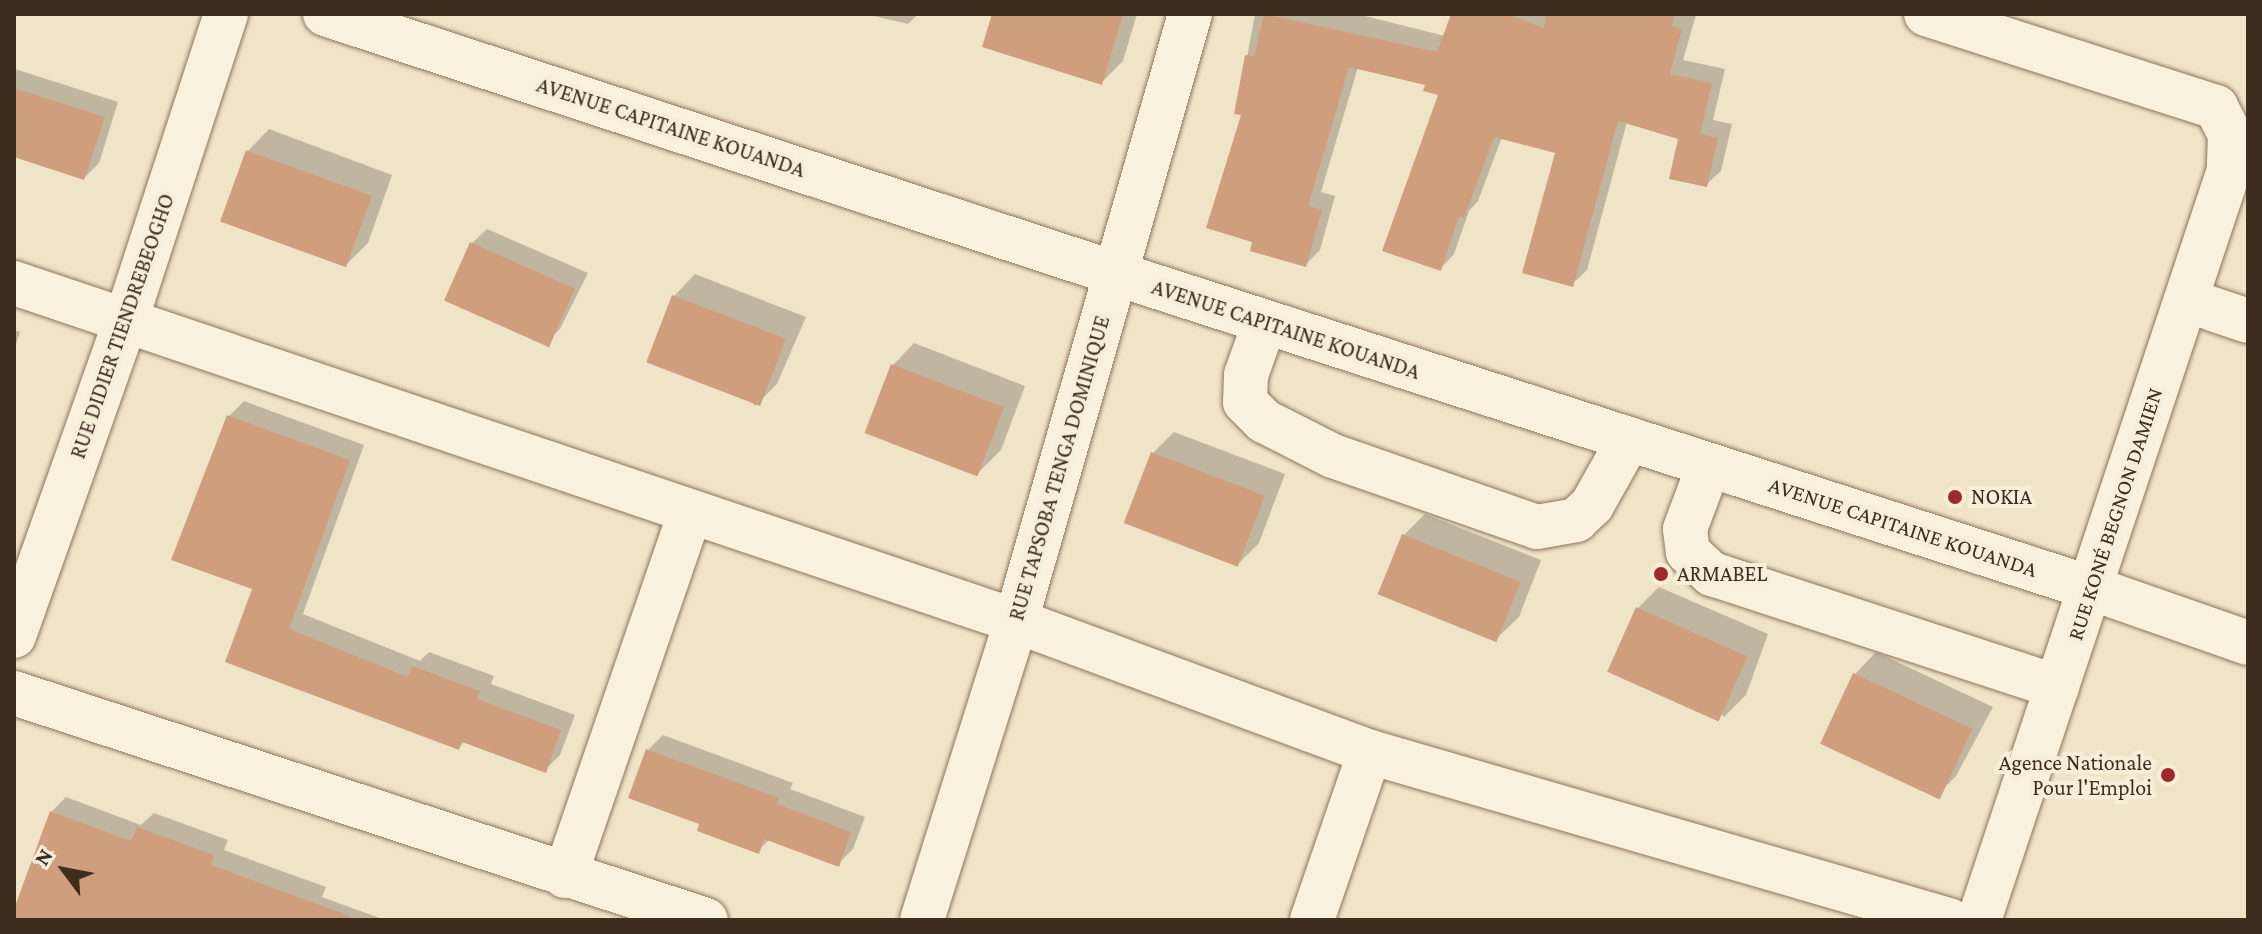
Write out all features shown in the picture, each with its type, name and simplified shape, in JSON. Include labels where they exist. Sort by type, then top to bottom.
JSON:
[{"type":"street","name":"RUE DIDIER TIENDREBEOGHO","points":[[14,636],[126,320],[226,14]]},
{"type":"street","name":"AVENUE CAPITAINE KOUANDA","points":[[325,14],[1114,273],[2091,588],[2248,643]]},
{"type":"street","name":"RUE TAPSOBA TENGA DOMINIQUE","points":[[922,920],[1016,621],[1190,14]]},
{"type":"street","name":"RUE KONÉ BEGNON DAMIEN","points":[[1926,14],[2216,107],[2230,134],[2229,170],[1979,920]]},
{"type":"street","points":[[14,283],[1016,621],[1370,752],[1949,920]]},
{"type":"street","points":[[2186,300],[2248,321]]},
{"type":"street","points":[[1265,322],[1246,375],[1245,402],[1264,421],[1333,456],[1537,527],[1576,520],[1592,505],[1629,439]]},
{"type":"street","points":[[1709,465],[1685,529],[1688,552],[1712,574],[2057,687]]},
{"type":"street","points":[[565,876],[690,513]]},
{"type":"street","points":[[14,693],[706,920]]},
{"type":"street","points":[[1312,920],[1370,752]]},
{"type":"building","points":[[992,14],[1123,14],[1102,85],[982,47]]},
{"type":"building","points":[[1264,14],[1437,52],[1451,14],[1507,14],[1544,28],[1546,14],[1674,14],[1672,26],[1682,29],[1670,74],[1712,83],[1700,134],[1718,138],[1707,187],[1669,179],[1678,139],[1618,121],[1573,287],[1522,273],[1555,153],[1494,137],[1464,218],[1459,216],[1441,271],[1382,251],[1438,95],[1423,91],[1425,85],[1349,67],[1308,206],[1322,210],[1306,267],[1250,251],[1252,242],[1206,228],[1241,115],[1234,114],[1245,55],[1254,56]]},
{"type":"building","points":[[14,88],[105,117],[84,180],[14,157]]},
{"type":"building","points":[[246,150],[372,196],[346,267],[220,221]]},
{"type":"building","points":[[470,242],[575,289],[549,347],[444,300]]},
{"type":"building","points":[[672,295],[786,339],[760,406],[646,362]]},
{"type":"building","points":[[891,364],[1004,407],[977,476],[864,433]]},
{"type":"building","points":[[227,415],[350,460],[289,629],[408,677],[412,666],[480,691],[477,699],[561,730],[546,773],[462,742],[459,750],[225,662],[252,589],[171,560]]},
{"type":"building","points":[[1151,452],[1265,496],[1238,567],[1124,523]]},
{"type":"building","points":[[1402,534],[1521,582],[1496,642],[1378,594]]},
{"type":"building","points":[[1636,607],[1747,657],[1719,721],[1607,672]]},
{"type":"building","points":[[1853,673],[1973,729],[1940,799],[1820,744]]},
{"type":"building","points":[[646,749],[779,798],[777,804],[851,832],[839,867],[764,839],[759,854],[697,831],[699,824],[628,798]]},
{"type":"building","points":[[50,811],[131,841],[137,827],[214,855],[211,865],[350,916],[349,920],[14,920],[14,909]]},
{"type":"place","name":"NOKIA","points":[[1955,497]]},
{"type":"place","name":"ARMABEL","points":[[1661,574]]},
{"type":"place","name":"Agence Nationale Pour l'Emploi","points":[[2168,775]]}]
